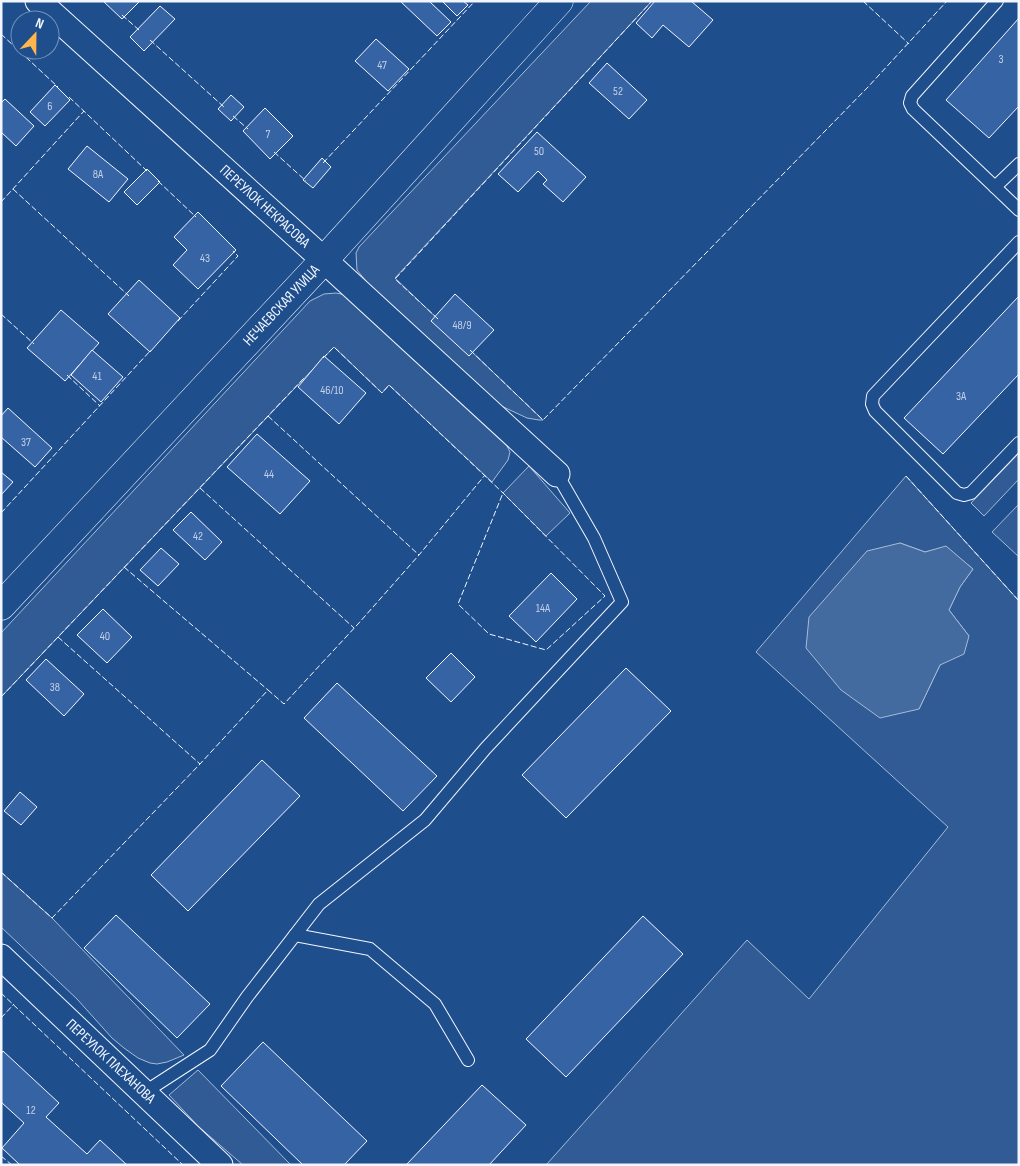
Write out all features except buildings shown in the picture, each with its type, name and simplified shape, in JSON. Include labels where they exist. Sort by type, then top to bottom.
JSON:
[{"type":"street","name":"ПЕРЕУЛОК НЕКРАСОВА","points":[[38,1],[557,474]]},
{"type":"street","name":"НЕЧАЕВСКАЯ УЛИЦА","points":[[1,606],[324,260],[559,1]]},
{"type":"street","name":"ПЕРЕУЛОК ПЛЕХАНОВА","points":[[1,957],[220,1165]]},
{"type":"lane","points":[[997,1],[912,96],[910,102],[913,109],[1019,210]]},
{"type":"lane","points":[[995,187],[1019,164]]},
{"type":"lane","points":[[1019,242],[874,396],[872,404],[875,411],[957,493],[964,495],[971,493],[1019,443]]},
{"type":"lane","points":[[145,1092],[210,1050],[247,997],[319,904],[425,820],[485,749],[622,602],[594,538],[557,474]]},
{"type":"lane","points":[[295,935],[370,949],[435,1004],[468,1060]]},
{"type":"shaded area","points":[[591,1],[652,1],[395,278],[543,420],[539,420],[527,418],[495,403],[439,355],[357,270],[356,253],[359,247]]},
{"type":"shaded area","points":[[336,293],[346,295],[504,440],[510,452],[508,460],[492,482],[389,385],[382,393],[334,347],[1,697],[1,633],[310,301],[324,294]]},
{"type":"shaded area","points":[[1019,453],[1019,479],[984,516],[971,503]]},
{"type":"shaded area","points":[[529,466],[570,513],[546,536],[503,493]]},
{"type":"shaded area","points":[[906,476],[1019,601],[1019,1165],[546,1165],[747,940],[809,999],[948,827],[756,652]],"holes":[[[900,543],[925,552],[946,547],[973,569],[960,587],[949,610],[969,636],[940,665],[919,709]]]},
{"type":"shaded area","points":[[1019,504],[1019,557],[992,532]]},
{"type":"shaded area","points":[[900,543],[925,552],[946,546],[973,569],[960,587],[949,610],[969,636],[964,654],[940,665],[919,709],[880,718],[841,690],[806,648],[809,617],[867,551]]},
{"type":"shaded area","points":[[1,872],[52,918],[184,1055],[157,1064],[138,1058],[112,1038],[77,999],[1,927]]},
{"type":"shaded area","points":[[198,1070],[291,1165],[243,1165],[199,1127],[169,1095]]},
{"type":"fence","points":[[323,163],[475,1]]},
{"type":"fence","points":[[438,319],[395,279],[652,1]]},
{"type":"fence","points":[[863,1],[909,44]]},
{"type":"fence","points":[[470,350],[543,420],[868,87],[947,1]]},
{"type":"fence","points":[[122,15],[139,30]]},
{"type":"fence","points":[[1,34],[58,87]]},
{"type":"fence","points":[[150,40],[224,107]]},
{"type":"fence","points":[[69,97],[147,171]]},
{"type":"fence","points":[[1,202],[84,111]]},
{"type":"fence","points":[[233,116],[248,129]]},
{"type":"fence","points":[[274,152],[306,181]]},
{"type":"fence","points":[[158,181],[196,217]]},
{"type":"fence","points":[[13,189],[129,296]]},
{"type":"fence","points":[[178,321],[238,256],[233,251]]},
{"type":"fence","points":[[1,314],[34,344]]},
{"type":"fence","points":[[323,358],[334,347],[382,393],[389,385],[503,493],[605,596],[546,650],[489,634],[458,604],[503,493]]},
{"type":"fence","points":[[1,513],[151,350]]},
{"type":"fence","points":[[67,375],[100,406]]},
{"type":"fence","points":[[1,697],[304,378]]},
{"type":"fence","points":[[268,416],[419,555]]},
{"type":"fence","points":[[1,872],[52,918],[200,764],[268,690],[284,704],[419,555],[485,475]]},
{"type":"fence","points":[[906,476],[1019,601]]},
{"type":"fence","points":[[200,488],[354,628]]},
{"type":"fence","points":[[124,567],[268,690]]},
{"type":"fence","points":[[58,637],[200,764]]},
{"type":"fence","points":[[1,993],[183,1165]]},
{"type":"fence","points":[[1,1018],[14,1004]]},
{"type":"fence","points":[[1,1156],[12,1165]]}]
